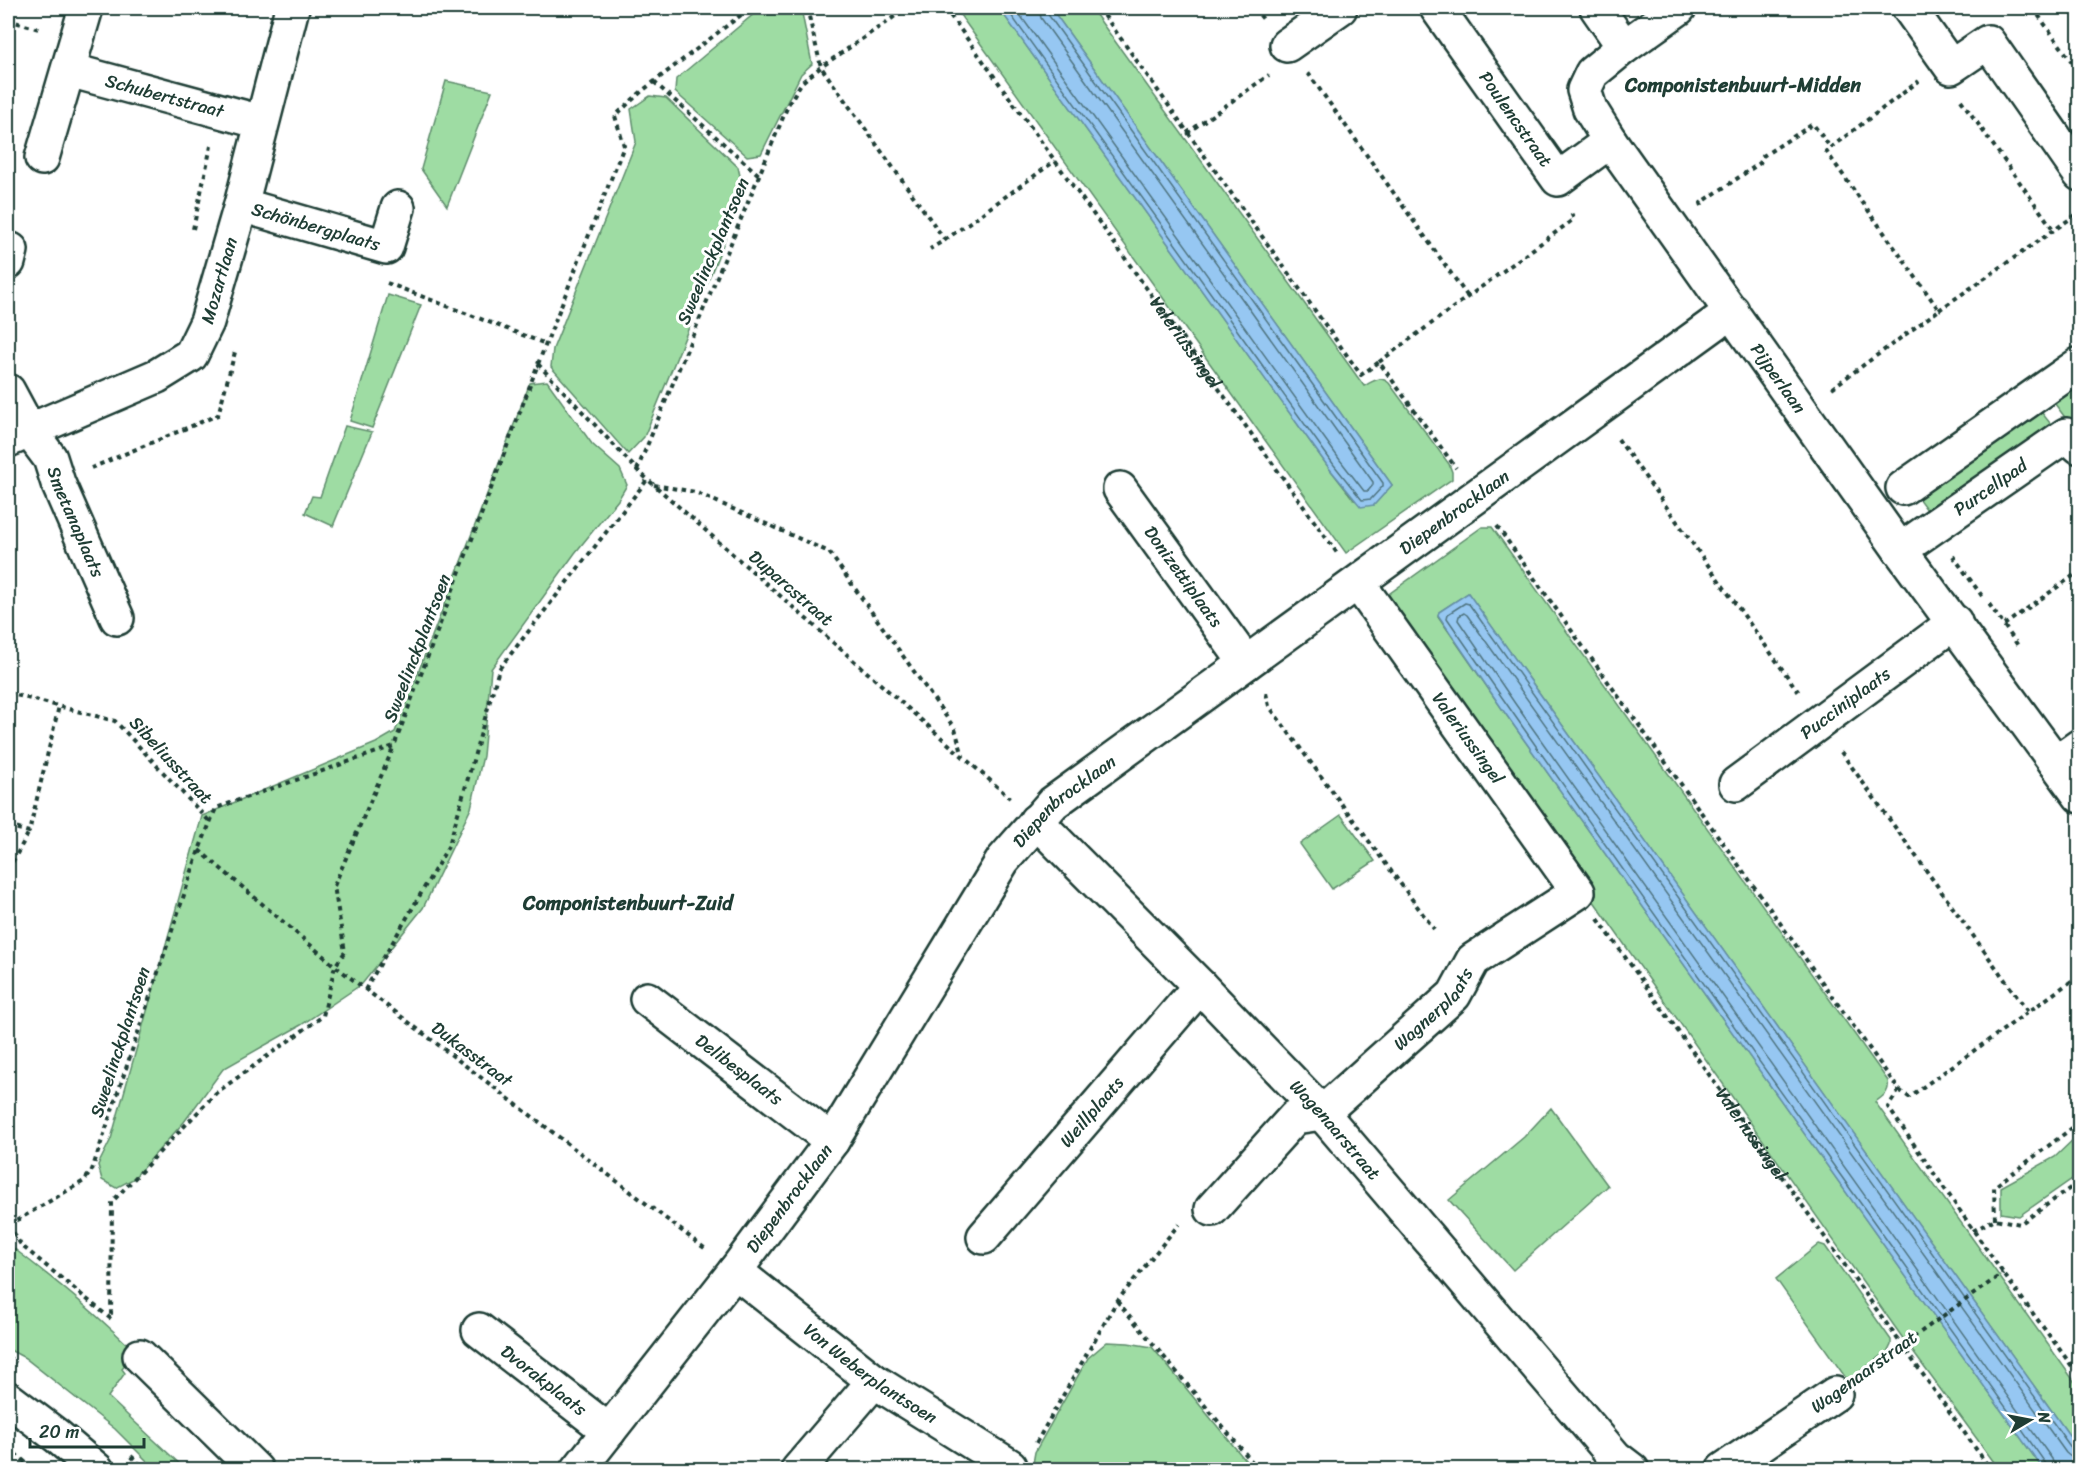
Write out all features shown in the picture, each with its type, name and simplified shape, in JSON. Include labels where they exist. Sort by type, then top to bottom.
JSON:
[{"type":"street","points":[[42,158],[86,8]]},
{"type":"street","name":"Mozartlaan","points":[[18,435],[157,376],[191,355],[207,322],[241,205],[292,8]]},
{"type":"street","points":[[1287,45],[1340,8]]},
{"type":"street","name":"Poulencstraat","points":[[1437,8],[1558,179],[1610,141]]},
{"type":"street","points":[[1597,8],[1624,47]]},
{"type":"street","name":"Pijperlaan","points":[[1679,8],[1592,73],[1584,90],[1590,109],[1610,141],[1900,550],[1954,622],[2068,754],[2079,796]]},
{"type":"street","points":[[1909,8],[1942,65],[1951,67],[1988,42],[2079,174]]},
{"type":"street","name":"Schubertstraat","points":[[69,70],[261,122]]},
{"type":"street","name":"Schönbergplaats","points":[[241,205],[386,247],[398,208]]},
{"type":"street","name":"Diepenbrocklaan","points":[[578,1470],[735,1271],[832,1141],[1004,860],[1053,803],[1732,311]]},
{"type":"street","points":[[1903,488],[2079,364]]},
{"type":"street","name":"Smetanaplaats","points":[[8,391],[18,435],[50,458],[58,483],[117,618]]},
{"type":"street","points":[[2037,394],[2073,441]]},
{"type":"street","name":"Purcellpad","points":[[1900,550],[2073,441]]},
{"type":"street","name":"Donizettiplaats","points":[[1120,489],[1246,663]]},
{"type":"street","name":"Valeriussingel","points":[[1358,583],[1578,892]]},
{"type":"street","name":"Pucciniplaats","points":[[1736,784],[1954,622]]},
{"type":"street","name":"Wagenaarstraat","points":[[1036,821],[1322,1113],[1618,1466]]},
{"type":"street","name":"Wagnerplaats","points":[[1322,1113],[1454,995],[1473,960],[1578,892]]},
{"type":"street","name":"Weillplaats","points":[[984,1237],[1200,986]]},
{"type":"street","name":"Delibesplaats","points":[[647,999],[832,1141]]},
{"type":"street","points":[[1212,1209],[1295,1117],[1322,1113]]},
{"type":"street","name":"Von Weberplantsoen","points":[[735,1271],[874,1381],[1021,1458]]},
{"type":"street","name":"Dvorakplaats","points":[[479,1330],[609,1431]]},
{"type":"street","points":[[140,1356],[256,1470]]},
{"type":"street","points":[[798,1470],[874,1381]]},
{"type":"street","name":"Wagenaarstraat","points":[[1723,1470],[1835,1394]]},
{"type":"street","points":[[8,1399],[97,1470]]},
{"type":"path","name":"Sweelinckplantsoen","points":[[8,1226],[84,1181],[92,1170],[199,850],[216,808],[394,746],[538,364],[624,146],[615,116],[654,82],[750,8]]},
{"type":"path","points":[[807,8],[821,67],[945,240]]},
{"type":"path","name":"Sweelinckplantsoen","points":[[637,470],[789,103],[802,82],[907,8]]},
{"type":"path","name":"Valeriussingel","points":[[945,8],[1358,583]]},
{"type":"path","points":[[1099,8],[1361,375],[1574,219],[1558,179]]},
{"type":"path","points":[[1254,8],[1271,30],[1287,45],[1468,297]]},
{"type":"path","points":[[2033,8],[2079,74]]},
{"type":"path","points":[[1188,133],[1287,62],[1287,45]]},
{"type":"path","points":[[1939,310],[1826,151],[1942,65],[2053,229]]},
{"type":"path","name":"Sweelinckplantsoen","points":[[654,82],[759,175]]},
{"type":"path","points":[[192,234],[219,110]]},
{"type":"path","points":[[1701,203],[1760,163],[1763,156],[1813,124],[1830,147]]},
{"type":"path","points":[[930,249],[1055,161]]},
{"type":"path","points":[[1832,388],[2079,212]]},
{"type":"path","points":[[386,247],[399,250],[386,285],[546,344]]},
{"type":"path","points":[[1379,362],[1899,1090],[1909,1097],[2079,975]]},
{"type":"path","name":"Duparcstraat","points":[[538,364],[647,480],[1036,821]]},
{"type":"path","points":[[1627,431],[1617,438],[2028,1012]]},
{"type":"path","points":[[365,990],[449,845],[499,669],[647,480]]},
{"type":"path","points":[[654,485],[695,492],[829,552],[955,729],[963,757]]},
{"type":"path","points":[[2004,625],[2079,571]]},
{"type":"path","points":[[1246,663],[1263,685],[1269,706],[1434,929]]},
{"type":"path","name":"Sibeliusstraat","points":[[8,693],[115,721],[210,821]]},
{"type":"path","points":[[8,870],[29,832],[59,706]]},
{"type":"path","points":[[8,1226],[21,1245],[111,1319],[112,1202],[216,1093],[323,1016],[334,966],[345,952],[334,886],[394,746]]},
{"type":"path","points":[[8,826],[29,832]]},
{"type":"path","name":"Dukasstraat","points":[[199,850],[334,966],[735,1271]]},
{"type":"path","name":"Valeriussingel","points":[[1578,892],[1991,1470]]},
{"type":"path","points":[[1899,1090],[1887,1107],[2079,1377]]},
{"type":"path","points":[[1995,1219],[1994,1187],[2079,1122]]},
{"type":"path","points":[[1973,1231],[1995,1219],[2020,1224],[2079,1181]]},
{"type":"path","points":[[1021,1458],[1117,1301],[1196,1203],[1212,1209]]},
{"type":"path","name":"Wagenaarstraat","points":[[1835,1394],[1901,1344],[2003,1273]]},
{"type":"path","points":[[1117,1301],[1259,1470]]},
{"type":"path","points":[[8,1448],[34,1470]]},
{"type":"green space","points":[[761,8],[801,8],[812,64],[801,74],[761,154],[747,156],[675,92],[676,79]]},
{"type":"green space","points":[[955,8],[999,8],[1329,468],[1354,500],[1374,505],[1392,485],[1051,8],[1091,8],[1364,386],[1379,379],[1389,383],[1449,464],[1452,479],[1346,553]]},
{"type":"green space","points":[[446,81],[492,91],[447,206],[421,169]]},
{"type":"green space","points":[[650,96],[666,98],[738,167],[744,193],[644,437],[628,454],[551,367],[553,349],[636,142],[631,109]]},
{"type":"green space","points":[[388,295],[421,305],[372,428],[350,421]]},
{"type":"green space","points":[[2079,369],[2079,436],[2049,396]]},
{"type":"green space","points":[[547,381],[592,444],[620,469],[627,485],[491,669],[483,756],[471,808],[423,908],[362,984],[301,1025],[223,1069],[184,1122],[133,1179],[116,1188],[102,1180],[98,1165],[111,1139],[202,816],[376,743],[395,732],[530,383]]},
{"type":"green space","points":[[2034,403],[2054,428],[1930,514],[1915,494]]},
{"type":"green space","points":[[345,426],[372,432],[333,526],[305,513],[312,496],[320,497]]},
{"type":"green space","points":[[1482,527],[1492,527],[1888,1081],[1887,1091],[1875,1102],[2079,1388],[2079,1449],[1468,593],[1439,612],[1438,616],[2043,1469],[1999,1469],[1902,1337],[1564,859],[1386,596]]},
{"type":"green space","points":[[1341,815],[1375,861],[1332,889],[1300,844]]},
{"type":"green space","points":[[1551,1108],[1608,1186],[1513,1270],[1449,1200],[1524,1137]]},
{"type":"green space","points":[[2079,1134],[2079,1174],[2019,1216],[2001,1213],[2001,1187],[2055,1157]]},
{"type":"green space","points":[[8,1244],[74,1296],[136,1353],[122,1369],[125,1373],[108,1397],[185,1469],[155,1469],[115,1429],[25,1358],[8,1349]]},
{"type":"green space","points":[[1819,1244],[1825,1246],[1891,1340],[1888,1351],[1848,1381],[1776,1279]]},
{"type":"green space","points":[[1107,1342],[1152,1347],[1246,1461],[1240,1469],[1032,1469],[1035,1452],[1088,1358]]},
{"type":"water","points":[[999,8],[1051,8],[1392,485],[1374,505],[1361,507],[1329,468]]},
{"type":"water","points":[[1468,593],[2079,1449],[2079,1469],[2043,1469],[1505,713],[1438,615],[1439,612]]},
{"type":"district","name":"Componistenbuurt-Midden","points":[[1743,85]]},
{"type":"district","name":"Componistenbuurt-Zuid","points":[[628,903]]}]
